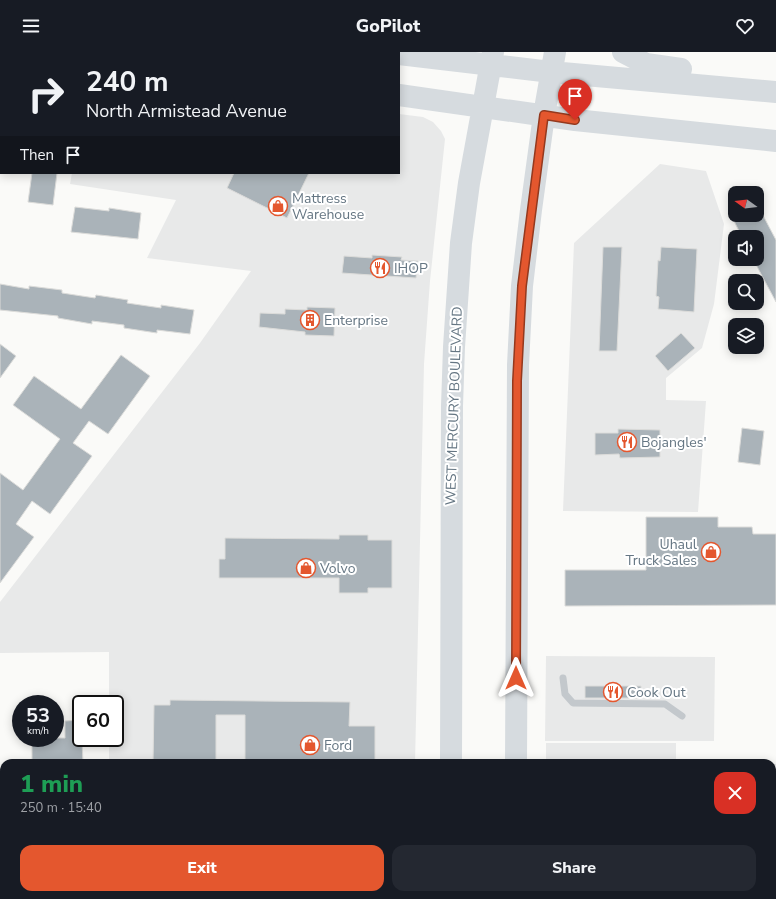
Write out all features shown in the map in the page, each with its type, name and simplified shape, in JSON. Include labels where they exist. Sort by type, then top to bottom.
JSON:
[{"type":"main road","points":[[623,52],[646,64],[661,67],[776,79]]},
{"type":"main road","points":[[400,54],[553,62],[776,92]]},
{"type":"main road","name":"WEST MERCURY BOULEVARD","points":[[451,759],[452,414],[454,347],[461,243],[492,58]]},
{"type":"main road","points":[[516,759],[517,381],[522,286],[544,115],[553,62]]},
{"type":"main road","points":[[400,95],[655,129],[776,141]]},
{"type":"lane","points":[[563,678],[564,694],[573,703],[665,704],[682,716]]},
{"type":"shaded area","points":[[400,114],[423,117],[433,122],[441,131],[445,139],[430,281],[424,364],[415,759],[109,759],[109,747],[124,747],[124,695],[109,695],[109,652],[0,653],[0,602],[200,343],[251,271],[147,258],[176,200],[70,184],[72,174],[400,174]]},
{"type":"shaded area","points":[[660,164],[706,171],[724,224],[714,304],[702,348],[666,378],[666,400],[706,401],[698,512],[563,511],[574,243]]},
{"type":"shaded area","points":[[546,656],[715,657],[714,741],[545,741]]},
{"type":"shaded area","points":[[546,743],[676,743],[676,759],[546,759]]},
{"type":"building","points":[[32,174],[57,174],[53,205],[28,202]]},
{"type":"building","name":"Mattress Warehouse","points":[[234,174],[309,174],[287,218],[227,188]]},
{"type":"building","points":[[75,207],[109,211],[109,208],[141,213],[138,239],[71,232]]},
{"type":"building","points":[[764,217],[776,240],[776,302],[764,280],[764,274],[761,274],[757,266],[764,266],[764,230],[738,230],[734,222],[764,222]]},
{"type":"building","points":[[603,247],[622,247],[617,351],[599,351]]},
{"type":"building","points":[[661,247],[697,249],[694,312],[658,309],[659,297],[656,296],[658,260],[660,261]]},
{"type":"building","name":"IHOP","points":[[372,255],[402,257],[401,260],[418,261],[416,278],[342,273],[344,256],[372,258]]},
{"type":"building","points":[[0,284],[29,289],[29,286],[62,290],[62,293],[95,298],[96,295],[128,300],[127,303],[161,308],[161,305],[194,310],[190,334],[157,330],[157,333],[124,328],[124,325],[92,321],[92,324],[58,318],[58,316],[0,310]]},
{"type":"building","name":"Enterprise","points":[[307,307],[335,308],[334,336],[305,335],[305,332],[259,327],[260,313],[285,314],[285,309],[307,310]]},
{"type":"building","points":[[681,333],[695,348],[668,371],[655,356]]},
{"type":"building","points":[[0,344],[16,356],[0,378]]},
{"type":"building","points":[[121,355],[150,376],[108,434],[89,421],[73,443],[92,456],[50,514],[32,501],[16,524],[34,537],[0,583],[0,473],[23,490],[60,439],[13,405],[34,376],[81,409]]},
{"type":"building","points":[[742,428],[764,431],[760,465],[738,462]]},
{"type":"building","name":"Bojangles'","points":[[618,429],[660,430],[660,457],[620,458],[619,454],[595,455],[595,433],[618,433]]},
{"type":"building","name":"Uhaul Truck Sales","points":[[646,517],[718,517],[718,527],[752,527],[753,534],[776,534],[776,605],[565,606],[565,570],[646,570]]},
{"type":"building","name":"Volvo","points":[[339,535],[368,535],[368,540],[392,540],[392,588],[368,588],[368,593],[339,593],[339,578],[219,578],[219,559],[225,559],[225,538],[339,539]]},
{"type":"building","name":"Cook Out","points":[[585,686],[641,686],[641,698],[585,698]]},
{"type":"building","name":"Ford","points":[[170,700],[350,702],[349,726],[375,726],[375,759],[245,759],[245,715],[216,715],[216,759],[153,759],[154,705],[170,705]]},
{"type":"building","points":[[65,721],[72,721],[72,747],[82,747],[83,759],[32,759],[32,747],[64,747]]},
{"type":"place","name":"Mattress Warehouse","points":[[278,206]]},
{"type":"place","name":"IHOP","points":[[380,268]]},
{"type":"place","name":"Enterprise","points":[[310,320]]},
{"type":"place","name":"Bojangles'","points":[[627,442]]},
{"type":"place","name":"Uhaul Truck Sales","points":[[711,552]]},
{"type":"place","name":"Volvo","points":[[306,568]]},
{"type":"place","name":"Cook Out","points":[[613,692]]},
{"type":"place","name":"Ford","points":[[310,745]]},
{"type":"route","points":[[516,678],[517,381],[522,286],[544,115],[575,120]]}]
